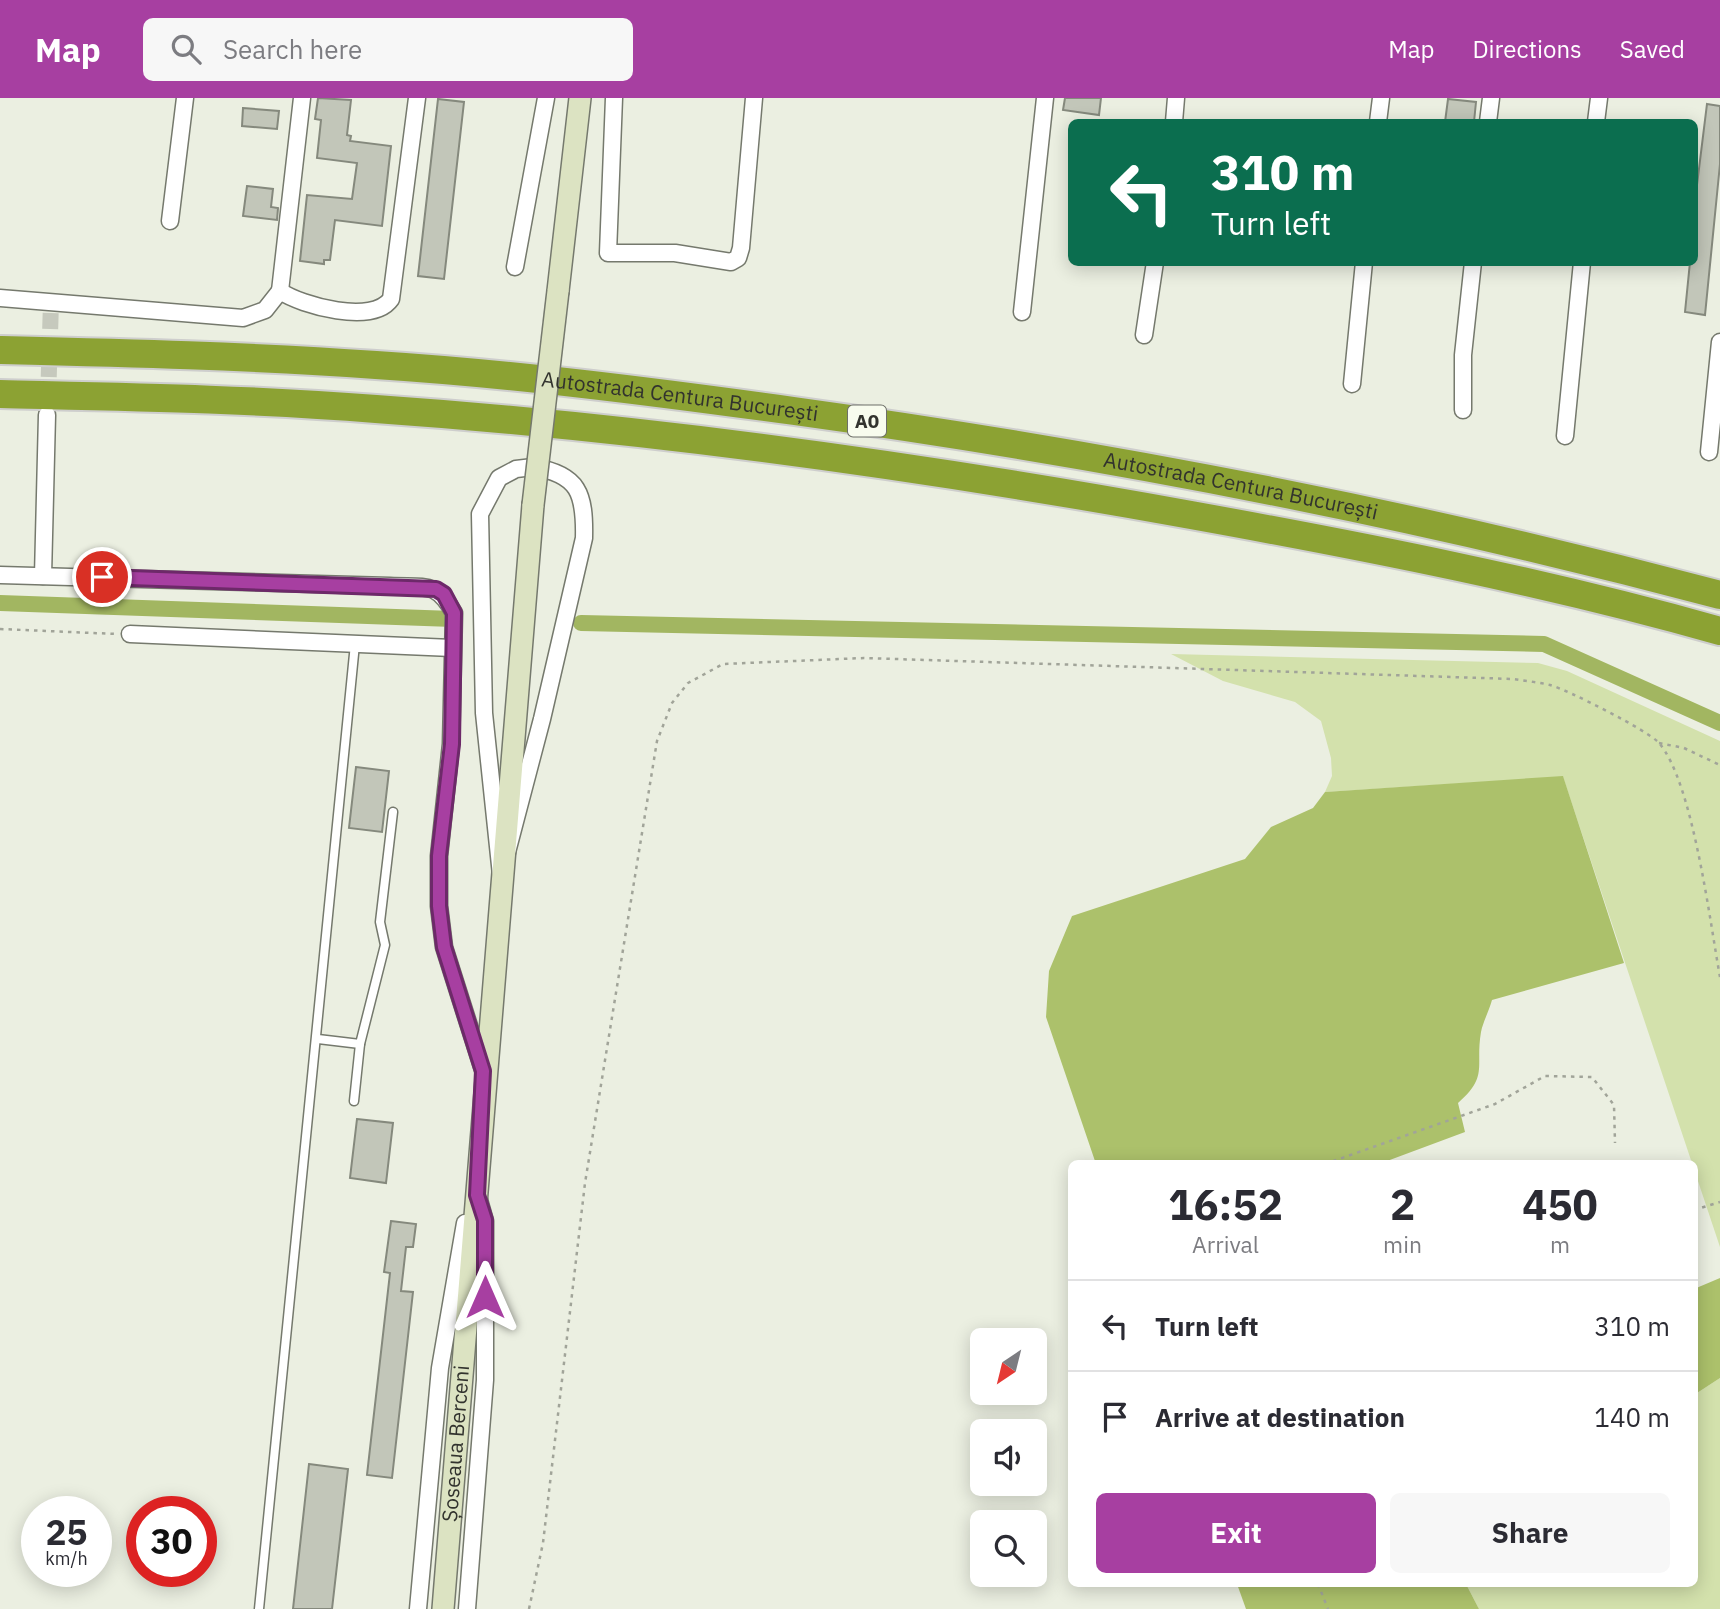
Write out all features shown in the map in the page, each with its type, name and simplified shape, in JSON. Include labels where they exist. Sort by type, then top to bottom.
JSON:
[{"type":"highway","name":"Autostrada Centura București","points":[[0,350],[196,355],[378,365],[583,383],[884,423],[1140,467],[1366,511],[1720,595]]},
{"type":"highway","name":"Autostrada Centura București","points":[[0,394],[194,399],[375,408],[579,427],[878,464],[1097,498],[1371,548],[1720,631]]},
{"type":"main road","name":"Șoseaua Berceni","points":[[443,1609],[477,1195],[483,1071],[533,505],[580,98]]},
{"type":"street","points":[[170,221],[185,98]]},
{"type":"street","points":[[0,298],[243,318],[265,310],[280,291],[302,98]]},
{"type":"street","points":[[280,291],[294,300],[313,306],[368,313],[386,307],[391,299],[417,98]]},
{"type":"street","points":[[515,267],[546,98]]},
{"type":"street","points":[[614,98],[608,253],[675,253],[731,262],[738,258],[754,98]]},
{"type":"street","points":[[1021,313],[1045,98]]},
{"type":"street","points":[[1174,119],[1177,98]]},
{"type":"street","points":[[1378,119],[1381,98]]},
{"type":"street","points":[[1488,119],[1491,98]]},
{"type":"street","points":[[1596,119],[1599,98]]},
{"type":"street","points":[[1144,335],[1154,266]]},
{"type":"street","points":[[1352,384],[1364,266]]},
{"type":"street","points":[[1463,410],[1463,355],[1473,266]]},
{"type":"street","points":[[1566,436],[1582,266]]},
{"type":"street","points":[[1709,452],[1720,342]]},
{"type":"street","points":[[43,576],[47,415]]},
{"type":"street","points":[[533,467],[562,474],[572,481],[582,503],[584,538],[500,875],[484,713],[480,514],[499,478],[516,469],[533,467]]},
{"type":"street","points":[[0,575],[436,589],[444,594],[454,613],[452,744],[439,856],[439,906],[444,947],[483,1071]]},
{"type":"street","points":[[131,634],[453,648]]},
{"type":"street","points":[[418,1609],[444,1334],[466,1220],[477,1195]]},
{"type":"street","points":[[467,1609],[485,1380],[485,1220],[477,1195]]},
{"type":"lane","points":[[259,1609],[318,1039],[355,642]]},
{"type":"lane","points":[[354,1101],[360,1044],[385,944],[380,922],[393,812]]},
{"type":"lane","points":[[318,1039],[360,1044]]},
{"type":"path","points":[[0,629],[131,634]]},
{"type":"path","points":[[529,1609],[543,1543],[585,1183],[657,741],[672,703],[688,684],[723,664],[864,658],[1433,679],[1513,679],[1553,685],[1633,726],[1659,743],[1684,748],[1720,765]]},
{"type":"path","points":[[1659,743],[1681,789],[1698,857],[1720,976]]},
{"type":"path","points":[[1336,1160],[1495,1104],[1545,1076],[1592,1077],[1614,1105],[1615,1143]]},
{"type":"path","points":[[1698,1209],[1720,1202]]},
{"type":"path","points":[[1319,1587],[1328,1609]]},
{"type":"green space","points":[[1171,654],[1538,663],[1567,671],[1720,741],[1720,1247],[1698,1181],[1698,1160],[1691,1160],[1563,777],[1325,792],[1332,776],[1331,758],[1321,721],[1295,702],[1223,681]]},
{"type":"green space","points":[[1563,776],[1624,963],[1492,1000],[1481,1032],[1477,1078],[1468,1094],[1458,1103],[1465,1132],[1390,1160],[1095,1160],[1046,1017],[1049,971],[1072,916],[1245,859],[1271,827],[1313,808],[1325,792]]},
{"type":"green space","points":[[1720,1278],[1720,1378],[1698,1392],[1698,1287]]},
{"type":"green space","points":[[1720,1378],[1720,1609],[1479,1609],[1468,1587],[1698,1587],[1698,1392]]},
{"type":"green space","points":[[1238,1587],[1468,1587],[1479,1609],[1246,1609]]},
{"type":"building","points":[[318,98],[351,100],[347,135],[351,136],[350,141],[391,146],[382,226],[335,220],[330,260],[324,260],[324,264],[300,261],[307,195],[352,199],[357,163],[317,158],[321,120],[315,119]]},
{"type":"building","points":[[1065,98],[1101,98],[1099,115],[1063,110]]},
{"type":"building","points":[[438,99],[464,102],[444,279],[418,276]]},
{"type":"building","points":[[1448,99],[1476,102],[1474,119],[1445,119]]},
{"type":"building","points":[[1707,104],[1720,106],[1720,164],[1705,315],[1685,312],[1690,266],[1698,266],[1698,177]]},
{"type":"building","points":[[243,108],[279,111],[277,129],[242,126]]},
{"type":"building","points":[[247,186],[273,189],[271,207],[278,208],[277,220],[243,216]]},
{"type":"building","points":[[356,767],[389,771],[382,832],[349,828]]},
{"type":"building","points":[[357,1119],[393,1123],[386,1183],[350,1178]]},
{"type":"building","points":[[391,1221],[416,1224],[413,1247],[406,1247],[401,1291],[413,1292],[392,1478],[367,1475],[390,1273],[384,1272]]},
{"type":"building","points":[[309,1464],[348,1469],[332,1609],[293,1609]]},
{"type":"waterway","points":[[0,603],[453,619]]},
{"type":"waterway","points":[[581,623],[1544,644],[1720,723]]},
{"type":"tunnel","points":[[48,401],[51,302]]},
{"type":"route","points":[[102,577],[390,586],[436,589],[444,594],[454,613],[452,744],[439,856],[439,906],[444,947],[483,1071],[477,1195],[485,1220],[485,1297]]}]
